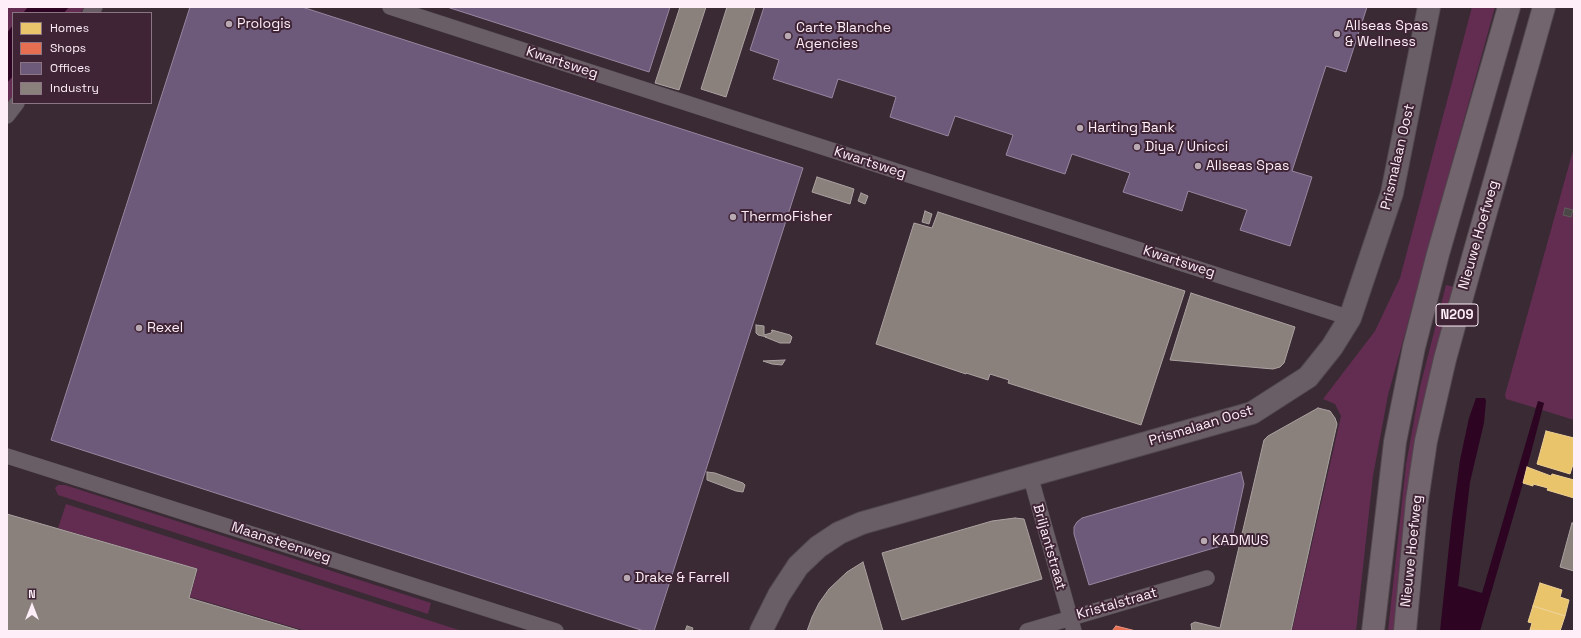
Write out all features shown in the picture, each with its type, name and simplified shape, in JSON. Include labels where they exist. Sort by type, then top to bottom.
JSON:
[{"type":"main road","name":"Nieuwe Hoefweg","points":[[1373,631],[1395,442],[1414,347],[1438,254],[1509,7]]},
{"type":"main road","name":"Nieuwe Hoefweg","points":[[1404,631],[1417,501],[1426,441],[1445,359],[1544,7]]},
{"type":"street","name":"Kwartsweg","points":[[390,7],[1350,318]]},
{"type":"street","name":"Prismalaan Oost","points":[[761,631],[779,595],[798,566],[818,547],[839,533],[862,523],[1252,413],[1308,377],[1332,347],[1350,318],[1392,193],[1429,7]]},
{"type":"street","points":[[7,116],[16,104]]},
{"type":"street","name":"Maansteenweg","points":[[7,456],[556,631]]},
{"type":"street","name":"Briljantstraat","points":[[1030,475],[1072,625]]},
{"type":"street","name":"Kristalstraat","points":[[1028,631],[1072,625],[1207,578]]},
{"type":"street","name":"Prismalaan Oost","points":[[772,631],[779,595]]},
{"type":"shaded area","points":[[7,7],[85,7],[81,12],[12,12],[12,97],[7,103]]},
{"type":"shaded area","points":[[28,7],[69,7],[65,12],[24,12]]},
{"type":"shaded area","points":[[1472,7],[1495,7],[1388,395],[1373,476],[1356,631],[1292,631],[1341,416],[1335,404],[1323,399],[1375,331],[1400,278]]},
{"type":"shaded area","points":[[12,26],[12,77],[7,83],[7,33]]},
{"type":"shaded area","points":[[1574,147],[1574,420],[1542,410],[1544,403],[1538,401],[1536,408],[1506,399],[1505,395]]},
{"type":"shaded area","points":[[1446,285],[1454,287],[1401,555],[1394,631],[1388,631],[1406,465],[1420,387]]},
{"type":"shaded area","points":[[1476,398],[1485,398],[1486,401],[1484,423],[1470,482],[1458,586],[1482,593],[1538,401],[1544,403],[1523,483],[1480,631],[1440,631],[1452,518],[1460,460],[1469,418]]},
{"type":"shaded area","points":[[58,485],[65,485],[431,603],[428,614],[58,495],[55,488]]},
{"type":"shaded area","points":[[66,504],[462,631],[306,631],[190,597],[198,569],[58,528]]},
{"type":"building: Homes","points":[[1546,431],[1574,438],[1574,461],[1570,474],[1537,464]]},
{"type":"building: Homes","points":[[1527,467],[1551,476],[1552,474],[1574,480],[1574,498],[1547,490],[1548,488],[1523,483]]},
{"type":"building: Homes","points":[[1540,583],[1562,590],[1560,597],[1569,600],[1565,616],[1533,606]]},
{"type":"building: Homes","points":[[1533,606],[1565,616],[1560,631],[1530,630],[1532,623],[1528,622]]},
{"type":"building: Shops","points":[[1116,626],[1136,631],[1112,631]]},
{"type":"building: Offices","points":[[190,7],[302,7],[803,168],[654,631],[644,631],[51,440]]},
{"type":"building: Offices","points":[[447,7],[670,7],[649,72]]},
{"type":"building: Offices","points":[[764,7],[1367,7],[1346,72],[1326,66],[1292,171],[1312,177],[1290,246],[1240,230],[1247,210],[1188,191],[1182,211],[1123,192],[1130,173],[1072,154],[1065,174],[1006,155],[1013,135],[955,116],[948,136],[890,117],[896,97],[838,79],[832,98],[773,79],[779,60],[750,50]]},
{"type":"building: Offices","points":[[1241,472],[1244,484],[1231,543],[1089,585],[1074,534],[1074,527],[1082,518]]},
{"type":"building: Industry","points":[[680,7],[706,7],[679,90],[655,83]]},
{"type":"building: Industry","points":[[727,7],[755,7],[726,97],[701,89]]},
{"type":"building: Industry","points":[[817,177],[854,189],[850,204],[812,192]]},
{"type":"building: Industry","points":[[861,193],[868,196],[865,204],[858,201]]},
{"type":"building: Industry","points":[[925,211],[932,214],[929,224],[922,222]]},
{"type":"building: Industry","points":[[938,212],[1185,291],[1141,425],[1008,383],[1009,380],[990,374],[988,380],[876,344],[914,223],[932,228]]},
{"type":"building: Industry","points":[[1191,293],[1295,327],[1284,363],[1280,367],[1273,369],[1170,360]]},
{"type":"building: Industry","points":[[756,325],[764,326],[764,335],[771,333],[773,331],[771,331],[772,330],[790,335],[792,337],[790,343],[780,343],[758,335],[756,333]]},
{"type":"building: Industry","points":[[785,360],[782,365],[763,361]]},
{"type":"building: Industry","points":[[1318,408],[1330,411],[1337,424],[1291,631],[1192,631],[1191,624],[1195,622],[1220,628],[1264,440],[1268,436]]},
{"type":"building: Industry","points":[[707,472],[715,473],[743,483],[745,485],[743,492],[736,491],[707,480]]},
{"type":"building: Industry","points":[[7,514],[197,569],[189,598],[301,631],[7,631]]},
{"type":"building: Industry","points":[[1015,518],[1024,519],[1042,579],[902,620],[882,553],[992,521]]},
{"type":"building: Industry","points":[[1572,523],[1574,523],[1574,571],[1560,567]]},
{"type":"building: Industry","points":[[863,562],[883,631],[807,631],[819,603],[829,589],[847,572]]},
{"type":"building: Industry","points":[[687,626],[693,628],[692,631],[685,631]]},
{"type":"building: Other","points":[[1565,208],[1573,210],[1571,217],[1563,215]]},
{"type":"place","name":"Prologis","points":[[229,24]]},
{"type":"place","name":"Allseas Spas & Wellness","points":[[1337,34]]},
{"type":"place","name":"Carte Blanche Agencies","points":[[788,36]]},
{"type":"place","name":"Harting Bank","points":[[1080,128]]},
{"type":"place","name":"Diya / Unicci","points":[[1137,147]]},
{"type":"place","name":"Allseas Spas","points":[[1198,166]]},
{"type":"place","name":"ThermoFisher","points":[[733,217]]},
{"type":"place","name":"Rexel","points":[[139,328]]},
{"type":"place","name":"KADMUS","points":[[1204,541]]},
{"type":"place","name":"Drake & Farrell","points":[[627,578]]}]
